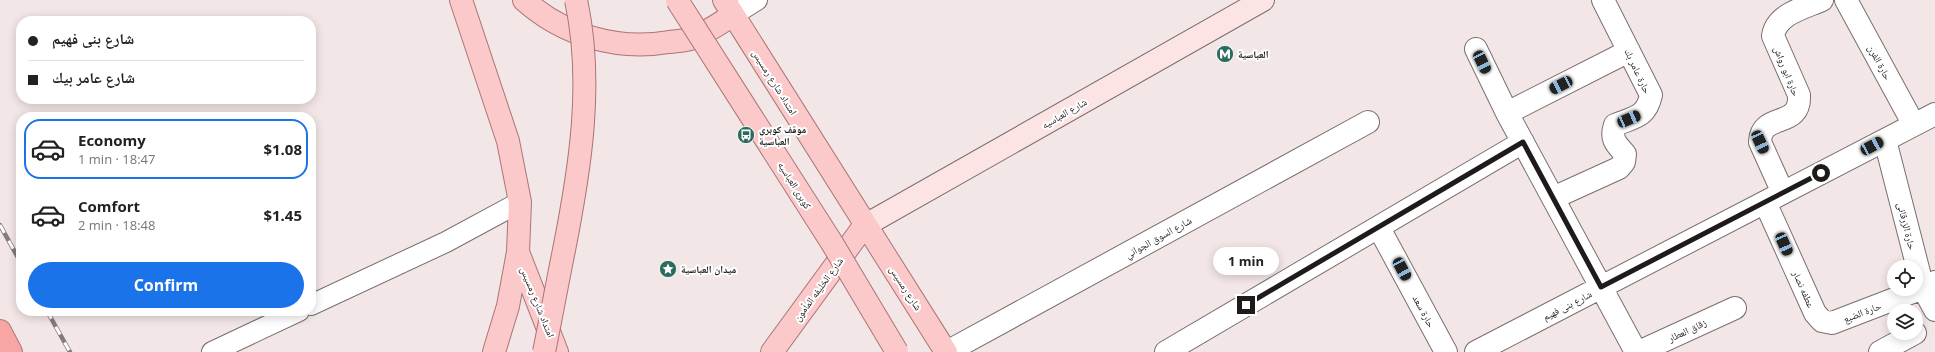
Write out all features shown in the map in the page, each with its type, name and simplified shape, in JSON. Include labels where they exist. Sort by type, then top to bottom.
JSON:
[{"type":"highway","points":[[0,330],[11,352]]},
{"type":"main road","name":"امتداد شارع رمسيس","points":[[461,0],[508,142],[520,202],[518,252],[508,306],[494,352]]},
{"type":"main road","points":[[524,0],[537,12],[573,32],[611,43],[651,45],[690,39],[728,7]]},
{"type":"main road","points":[[544,352],[574,201],[581,149],[584,98],[583,52],[576,0]]},
{"type":"main road","name":"كوبرى العباسيه","points":[[677,0],[832,243],[897,352]]},
{"type":"main road","name":"شارع العباسيه","points":[[864,226],[1263,0]]},
{"type":"main road","name":"امتداد شارع رمسيس","points":[[728,7],[864,226]]},
{"type":"main road","name":"شارع الخليفه المأمون","points":[[772,352],[864,226]]},
{"type":"main road","name":"شارع رمسيس","points":[[864,226],[912,296],[946,352]]},
{"type":"main road","name":"امتداد شارع رمسيس","points":[[518,252],[558,352]]},
{"type":"street","name":"حارة عامر بك","points":[[1553,198],[1619,168],[1624,162],[1625,154],[1613,140],[1612,132],[1615,125],[1643,114],[1649,105],[1651,95],[1603,0]]},
{"type":"street","name":"حارة ابو رواش","points":[[1774,198],[1760,142],[1760,133],[1766,127],[1795,113],[1799,104],[1799,95],[1773,36],[1774,28],[1780,20],[1822,0]]},
{"type":"street","name":"حارة الفرن","points":[[1846,0],[1914,125]]},
{"type":"street","points":[[1476,49],[1507,113],[1601,287],[1638,352]]},
{"type":"street","points":[[1507,113],[1629,50]]},
{"type":"street","name":"شارع بنى فهيم","points":[[1476,352],[1935,114]]},
{"type":"street","name":"شارع السوق الجواني","points":[[946,352],[1368,122]]},
{"type":"street","name":"حارة الزرقانى","points":[[1885,140],[1929,285],[1935,310]]},
{"type":"street","points":[[1166,352],[1380,228],[1523,142]]},
{"type":"street","name":"عطفه نصار","points":[[1774,198],[1815,313],[1822,321],[1832,323]]},
{"type":"street","name":"حارة سعد","points":[[1380,228],[1446,352]]},
{"type":"street","name":"حارة الضبع","points":[[1832,323],[1929,285]]},
{"type":"street","name":"زقاق العطار","points":[[1638,352],[1735,308]]},
{"type":"street","points":[[1923,329],[1935,322]]},
{"type":"street","points":[[1880,352],[1903,340]]},
{"type":"lane","points":[[728,7],[757,0]]},
{"type":"lane","points":[[316,303],[446,242],[520,202]]},
{"type":"lane","points":[[212,352],[288,316]]},
{"type":"railway","points":[[0,225],[16,254]]},
{"type":"railway","points":[[50,316],[70,352]]},
{"type":"place","name":"العباسية","points":[[1225,54]]},
{"type":"place","name":"موقف كوبري العباسية","points":[[746,135]]},
{"type":"place","name":"ميدان العباسية","points":[[668,269]]},
{"type":"route","points":[[1246,305],[1380,228],[1523,142],[1601,287],[1821,173]]}]
